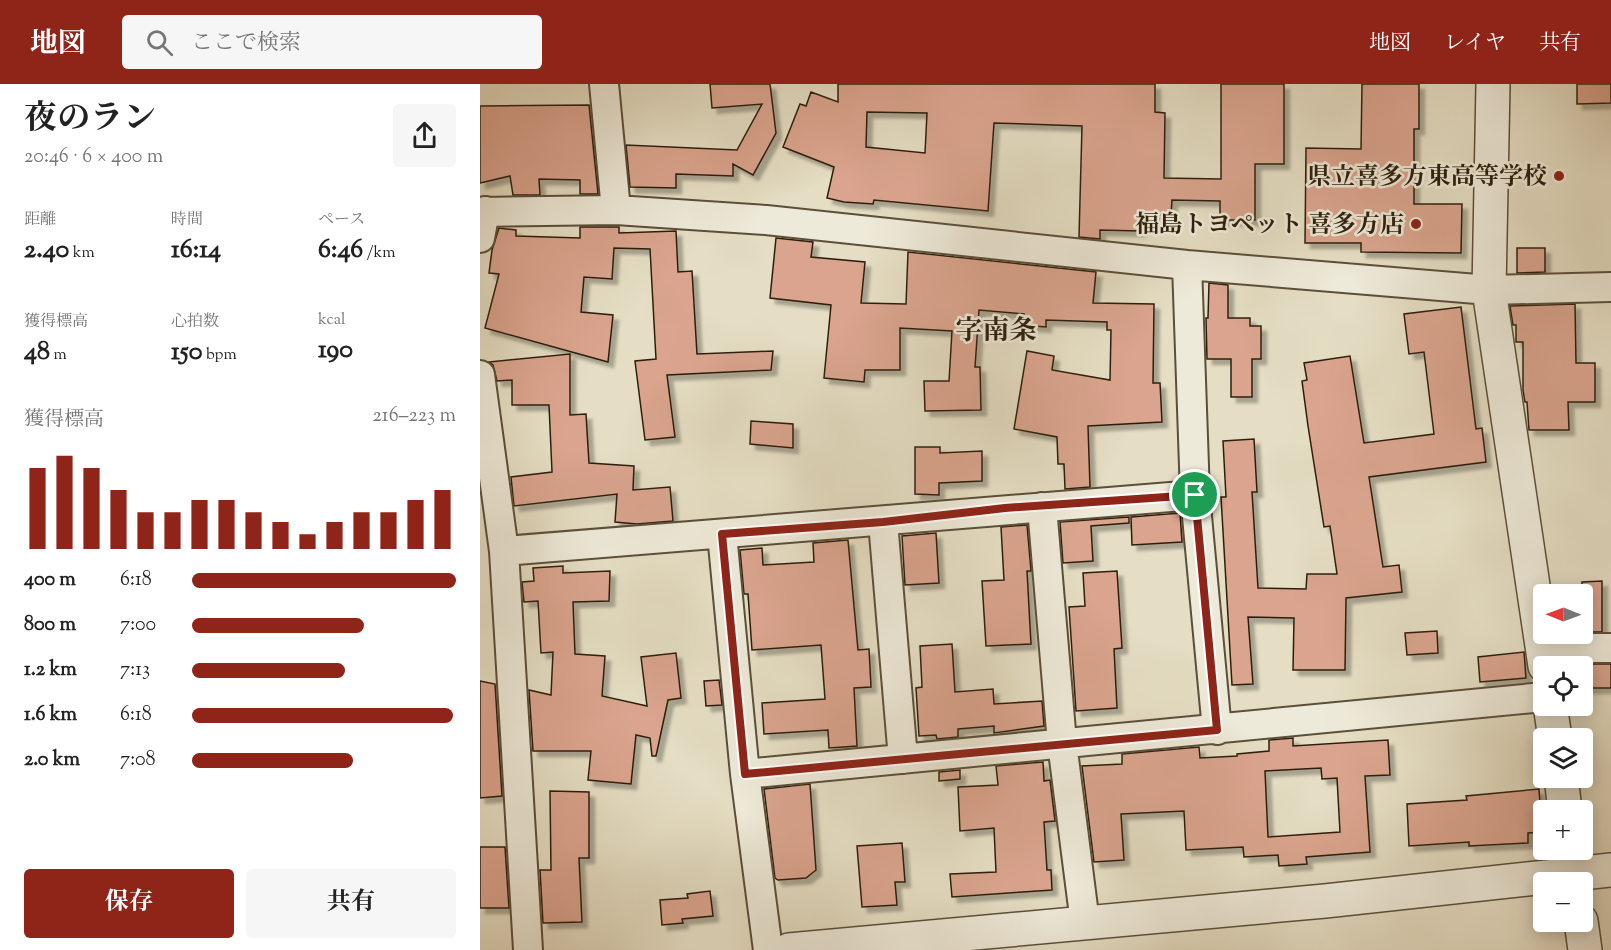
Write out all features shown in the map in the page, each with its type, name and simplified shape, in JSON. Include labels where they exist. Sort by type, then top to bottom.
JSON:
[{"type":"street","points":[[604,84],[616,210]]},
{"type":"street","points":[[1493,84],[1489,290],[1544,656]]},
{"type":"street","points":[[482,220],[616,210],[766,219],[1187,264],[1489,290],[1611,287]]},
{"type":"street","points":[[1187,264],[1195,495],[1217,730]]},
{"type":"street","points":[[480,375],[504,551],[528,950]]},
{"type":"street","points":[[504,551],[1195,495]]},
{"type":"street","points":[[1042,507],[1062,743],[1085,923]]},
{"type":"street","points":[[883,522],[903,759]]},
{"type":"street","points":[[722,534],[745,774],[768,950]]},
{"type":"street","points":[[1551,656],[1611,648]]},
{"type":"street","points":[[745,774],[1533,698]]},
{"type":"street","points":[[789,950],[1325,901],[1573,868],[1611,870]]},
{"type":"street","points":[[1583,932],[1585,950]]},
{"type":"building","points":[[710,84],[770,84],[776,133],[753,175],[733,164],[733,176],[676,174],[676,188],[630,187],[626,145],[737,150],[762,104],[712,108]]},
{"type":"building","points":[[838,84],[1155,84],[1155,112],[1165,113],[1164,178],[1221,179],[1221,84],[1284,84],[1284,164],[1255,164],[1255,220],[1220,220],[1220,201],[1172,200],[1171,215],[1141,214],[1140,231],[1100,230],[1100,239],[1079,237],[1082,126],[994,123],[988,211],[874,200],[873,204],[844,202],[827,198],[834,167],[783,147],[800,104],[806,106],[811,92],[838,102]],"holes":[[[867,112],[927,113],[925,153],[866,147]]]},
{"type":"building","points":[[1362,84],[1419,84],[1419,129],[1414,129],[1414,204],[1462,204],[1461,253],[1361,252],[1361,243],[1305,243],[1306,148],[1361,149]]},
{"type":"building","points":[[1577,84],[1611,84],[1611,103],[1577,104]]},
{"type":"building","points":[[589,105],[598,194],[580,194],[580,180],[539,179],[540,195],[513,195],[510,176],[480,183],[480,106]]},
{"type":"building","points":[[580,227],[619,227],[619,233],[676,231],[678,272],[692,271],[697,354],[773,351],[771,370],[667,375],[675,437],[645,440],[635,361],[656,359],[650,249],[614,248],[612,279],[584,277],[581,312],[613,315],[608,362],[485,328],[499,274],[489,273],[492,250],[499,228],[516,230],[516,236],[580,238]]},
{"type":"building","points":[[776,238],[813,242],[811,257],[865,262],[861,303],[906,304],[908,252],[1096,272],[1093,303],[1154,304],[1153,383],[1160,383],[1162,422],[1088,426],[1090,487],[1065,489],[1064,464],[1058,464],[1057,437],[1014,429],[1027,351],[1054,356],[1052,370],[1110,380],[1111,330],[1107,330],[1107,322],[1046,320],[1046,327],[1023,325],[1024,314],[979,310],[975,367],[980,367],[981,410],[925,411],[924,381],[949,381],[952,331],[900,328],[900,370],[865,370],[864,382],[824,378],[831,305],[770,298]]},
{"type":"building","points":[[1517,248],[1545,248],[1545,272],[1517,273]]},
{"type":"building","points":[[1209,283],[1228,285],[1228,318],[1250,318],[1250,326],[1261,326],[1261,359],[1252,359],[1252,397],[1231,397],[1231,359],[1207,359],[1206,318],[1208,318]]},
{"type":"building","points":[[1575,304],[1576,363],[1595,363],[1595,402],[1568,402],[1569,430],[1529,430],[1527,402],[1525,402],[1523,390],[1523,342],[1516,342],[1516,325],[1513,325],[1510,306]]},
{"type":"building","points":[[1461,307],[1476,429],[1482,428],[1486,462],[1369,477],[1383,567],[1399,565],[1402,592],[1346,598],[1345,670],[1293,670],[1294,618],[1248,617],[1253,684],[1232,685],[1221,497],[1226,497],[1223,441],[1254,439],[1257,492],[1252,492],[1258,588],[1306,589],[1307,574],[1337,574],[1330,526],[1324,527],[1308,426],[1302,381],[1307,380],[1304,363],[1350,356],[1364,443],[1434,434],[1424,352],[1409,354],[1404,314]]},
{"type":"building","points":[[570,354],[570,415],[586,414],[589,463],[634,466],[633,490],[670,487],[673,521],[637,524],[615,522],[617,494],[514,506],[511,477],[552,472],[549,405],[512,405],[512,380],[497,381],[493,365],[489,362]]},
{"type":"building","points":[[751,421],[793,424],[793,448],[750,444]]},
{"type":"building","points":[[915,447],[940,447],[940,453],[982,451],[982,481],[939,483],[939,495],[915,494]]},
{"type":"building","points":[[1180,513],[1182,542],[1132,545],[1131,517]]},
{"type":"building","points":[[1129,517],[1129,523],[1091,526],[1093,561],[1063,563],[1060,522]]},
{"type":"building","points":[[1027,525],[1031,571],[1027,571],[1031,644],[986,646],[982,581],[1004,580],[1001,527]]},
{"type":"building","points":[[936,533],[939,583],[905,585],[902,536]]},
{"type":"building","points":[[848,540],[858,650],[869,649],[871,687],[854,688],[857,746],[829,748],[828,730],[764,734],[762,703],[825,699],[821,645],[752,650],[748,594],[744,594],[740,550],[762,548],[763,565],[814,562],[813,543]]},
{"type":"building","points":[[563,566],[563,573],[610,571],[609,601],[573,602],[575,654],[605,656],[602,696],[647,706],[641,657],[676,653],[681,698],[668,700],[656,756],[652,756],[650,738],[636,735],[631,784],[588,780],[591,751],[533,751],[529,690],[551,695],[553,652],[541,653],[538,601],[524,602],[522,582],[534,581],[533,568]]},
{"type":"building","points":[[1117,571],[1122,648],[1114,649],[1117,708],[1076,711],[1069,607],[1085,606],[1083,573]]},
{"type":"building","points":[[1602,581],[1602,632],[1593,632],[1593,584],[1582,584],[1582,582]]},
{"type":"building","points":[[1437,631],[1438,653],[1407,655],[1405,633]]},
{"type":"building","points":[[952,644],[955,692],[993,689],[994,704],[1042,701],[1044,726],[994,733],[994,726],[958,729],[958,737],[937,739],[936,735],[919,736],[916,688],[922,687],[920,646]]},
{"type":"building","points":[[1524,652],[1526,678],[1480,682],[1478,657]]},
{"type":"building","points":[[1593,664],[1611,664],[1611,688],[1593,688]]},
{"type":"building","points":[[719,680],[722,705],[706,706],[704,681]]},
{"type":"building","points":[[480,681],[495,684],[502,796],[480,798]]},
{"type":"building","points":[[1293,738],[1293,746],[1388,740],[1390,775],[1365,776],[1370,852],[1306,857],[1307,864],[1279,866],[1278,855],[1244,857],[1243,847],[1186,850],[1184,811],[1121,814],[1124,860],[1094,862],[1082,766],[1122,764],[1122,754],[1199,747],[1200,758],[1237,756],[1237,754],[1269,751],[1269,740]],"holes":[[[1321,768],[1322,779],[1337,778],[1340,832],[1268,837],[1265,771]]]},
{"type":"building","points":[[1043,762],[1044,781],[1050,780],[1055,821],[1044,822],[1047,870],[1051,870],[1052,890],[952,897],[950,874],[996,872],[994,828],[960,831],[958,787],[998,785],[996,766]]},
{"type":"building","points":[[960,770],[960,779],[939,781],[939,772]]},
{"type":"building","points":[[810,784],[816,870],[806,878],[778,880],[775,878],[764,789]]},
{"type":"building","points":[[1539,789],[1540,800],[1533,800],[1533,833],[1528,833],[1528,843],[1469,846],[1469,842],[1409,846],[1407,804],[1467,800],[1466,796]]},
{"type":"building","points":[[550,791],[589,792],[589,858],[579,858],[582,922],[543,923],[540,870],[551,870]]},
{"type":"building","points":[[902,843],[905,882],[895,882],[897,905],[862,907],[857,846]]},
{"type":"building","points":[[480,847],[505,847],[509,908],[480,908]]},
{"type":"building","points":[[710,891],[713,916],[682,919],[683,923],[662,925],[660,900],[688,898],[687,894]]},
{"type":"place","name":"県立喜多方東高等学校","points":[[1559,176]]},
{"type":"place","name":"福島トヨペット 喜多方店","points":[[1416,224]]},
{"type":"district","name":"字南条","points":[[996,330]]},
{"type":"route","points":[[1195,495],[1217,730],[745,774],[722,534],[883,522],[1005,508],[1195,495]]}]
